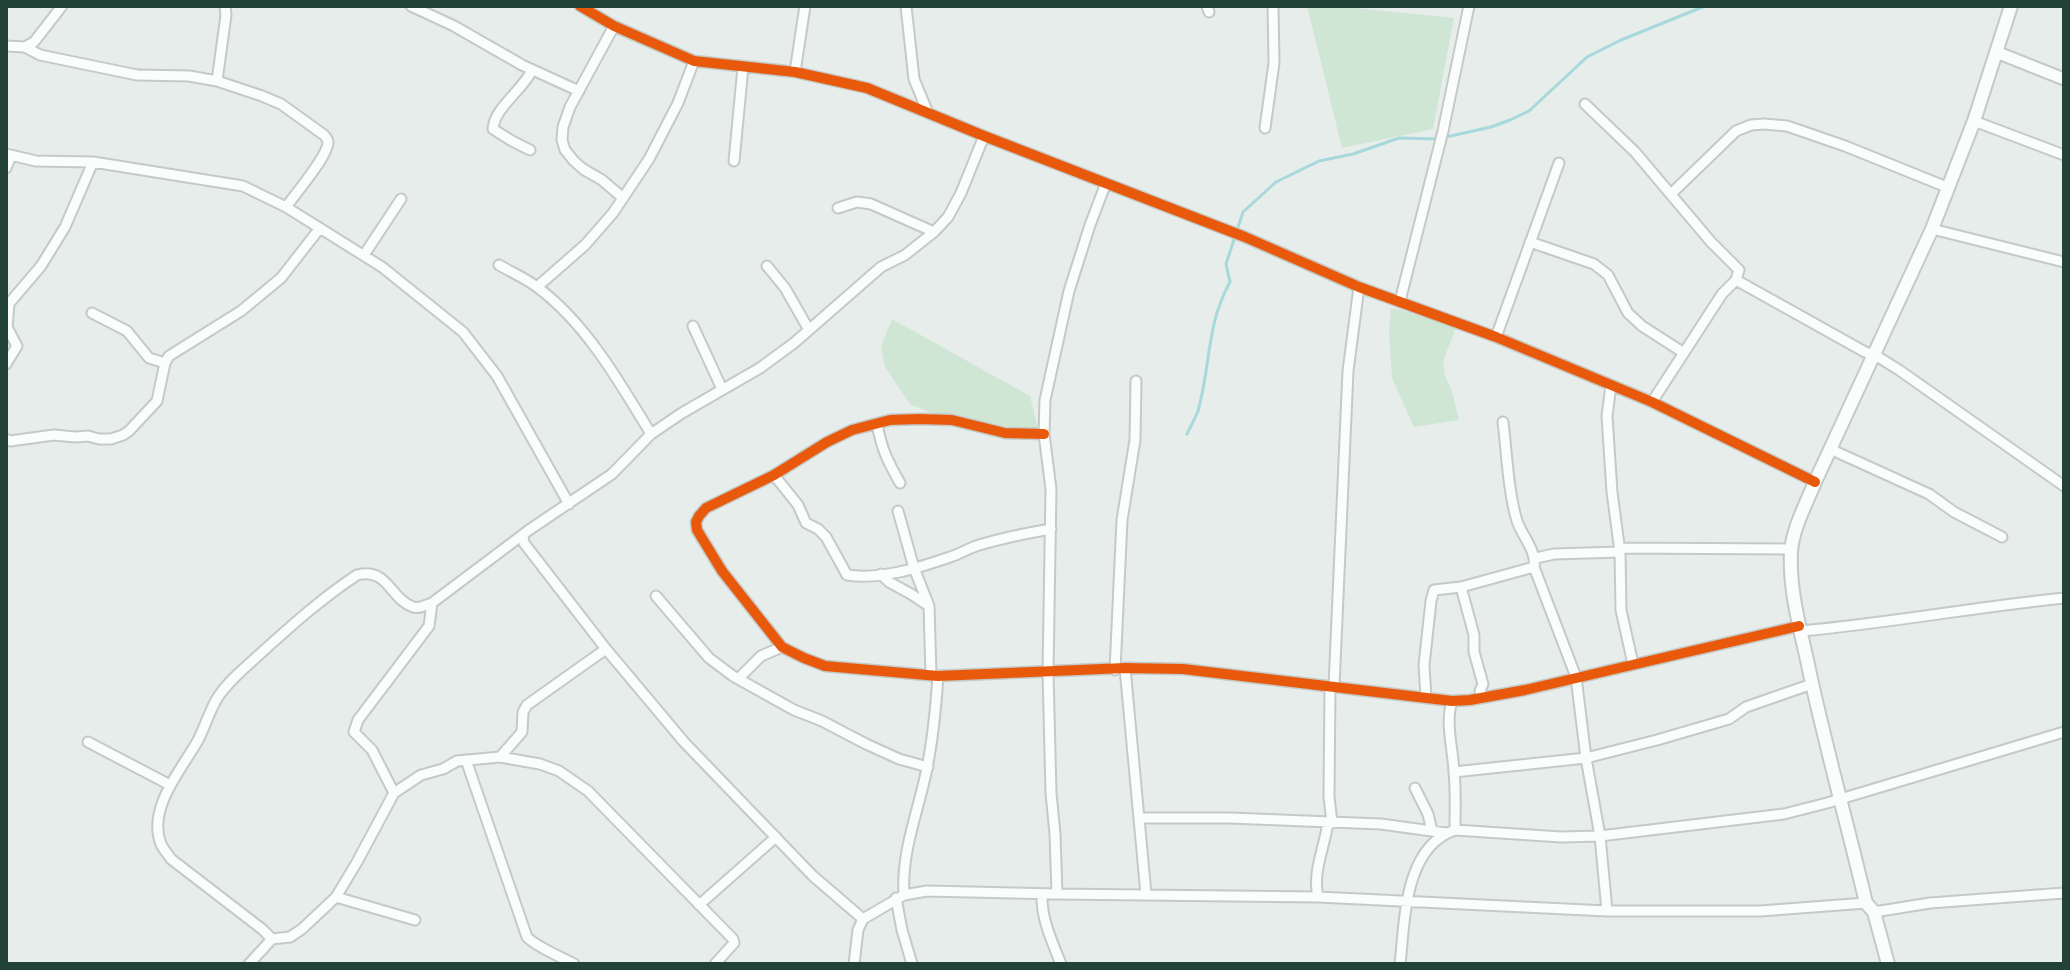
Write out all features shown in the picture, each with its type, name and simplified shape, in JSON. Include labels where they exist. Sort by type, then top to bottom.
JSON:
[{"type":"main road","points":[[1888,964],[1839,799],[1812,684],[1794,602],[1791,549],[1815,482],[1949,188],[2011,6]]},
{"type":"street","points":[[25,47],[34,42],[62,6]]},
{"type":"street","points":[[217,81],[225,6]]},
{"type":"street","points":[[411,6],[454,26],[494,51],[579,91]]},
{"type":"street","points":[[580,6],[614,26],[694,61],[795,72],[867,88],[1245,237],[1359,287],[1496,337],[1652,402],[1815,482]]},
{"type":"street","points":[[795,72],[805,6]]},
{"type":"street","points":[[906,6],[914,79],[928,113]]},
{"type":"street","points":[[1265,128],[1274,63],[1273,6]]},
{"type":"street","points":[[1400,301],[1443,131],[1469,6]]},
{"type":"street","points":[[614,26],[579,91],[563,127],[562,140],[565,150],[583,169],[623,198]]},
{"type":"street","points":[[6,46],[25,47],[40,55],[137,75],[189,76],[217,81],[281,104],[328,140],[327,148],[286,207]]},
{"type":"street","points":[[1996,52],[2064,79]]},
{"type":"street","points":[[537,287],[585,245],[613,213],[649,159],[678,103],[694,61]]},
{"type":"street","points":[[734,161],[743,67]]},
{"type":"street","points":[[530,150],[493,129],[498,114],[525,83],[532,70]]},
{"type":"street","points":[[1585,104],[1635,152],[1711,242],[1739,270],[1736,280],[1722,294],[1652,402]]},
{"type":"street","points":[[1974,121],[2064,155]]},
{"type":"street","points":[[1671,194],[1736,131],[1764,124],[1787,126],[1845,146],[1949,188]]},
{"type":"street","points":[[272,939],[171,859],[161,844],[158,829],[170,785],[197,741],[207,716],[233,678],[302,615],[357,575],[373,574],[382,579],[413,607],[432,603],[494,555],[612,474],[651,434],[760,368],[881,267],[905,255],[934,232],[948,217],[961,193],[984,136]]},
{"type":"street","points":[[6,168],[8,155],[36,161],[93,162],[187,175],[243,186],[286,207],[364,255],[422,297],[463,332],[497,376],[569,504]]},
{"type":"street","points":[[6,364],[17,346],[7,327],[8,305],[41,266],[65,227],[93,162]]},
{"type":"street","points":[[1496,337],[1559,163]]},
{"type":"street","points":[[1057,894],[1048,672],[1051,529],[1050,465],[1044,434],[1045,400],[1069,291],[1106,183]]},
{"type":"street","points":[[364,255],[401,199]]},
{"type":"street","points":[[838,208],[857,202],[871,204],[934,232]]},
{"type":"street","points":[[6,439],[54,435],[111,439],[129,431],[157,401],[169,356],[241,311],[281,278],[320,228]]},
{"type":"street","points":[[1932,229],[2064,262]]},
{"type":"street","points":[[1530,242],[1594,264],[1608,275],[1628,313],[1642,326],[1684,353]]},
{"type":"street","points":[[499,265],[537,287],[558,306],[598,352],[651,434]]},
{"type":"street","points":[[767,266],[785,288],[809,330]]},
{"type":"street","points":[[1736,280],[1875,355],[2064,486]]},
{"type":"street","points":[[1318,897],[1316,888],[1330,823],[1332,686],[1348,371],[1359,287]]},
{"type":"street","points":[[92,313],[127,331],[149,358],[165,363]]},
{"type":"street","points":[[693,326],[722,389]]},
{"type":"street","points":[[1136,381],[1135,440],[1122,520],[1120,669],[1146,894]]},
{"type":"street","points":[[1611,385],[1607,416],[1621,610],[1633,664]]},
{"type":"street","points":[[1044,434],[1005,433],[952,420],[919,419],[890,420],[852,430],[774,475],[706,508],[696,522],[697,530],[722,571],[782,647],[825,666],[934,676],[1183,669],[1452,701],[1483,697],[1800,628],[1867,625],[2064,598]]},
{"type":"street","points":[[1503,422],[1518,522],[1576,677],[1600,836],[1607,911]]},
{"type":"street","points":[[877,424],[885,457],[900,483]]},
{"type":"street","points":[[1830,449],[1929,494],[1954,512],[2002,537]]},
{"type":"street","points":[[774,475],[798,505],[806,523],[826,537],[847,575],[862,576],[914,568],[976,546],[1051,529]]},
{"type":"street","points":[[898,511],[914,568],[929,606],[934,676],[928,767],[909,838],[900,896],[902,930],[912,964]]},
{"type":"street","points":[[523,536],[524,543],[606,649],[684,742],[813,876],[863,919]]},
{"type":"street","points":[[1426,698],[1424,665],[1433,592],[1439,588],[1461,587],[1554,554],[1619,550],[1791,549]]},
{"type":"street","points":[[881,574],[929,606]]},
{"type":"street","points":[[1461,587],[1474,635],[1474,652],[1483,684],[1480,691],[1483,697]]},
{"type":"street","points":[[656,596],[709,658],[738,679],[866,744],[899,759],[928,767]]},
{"type":"street","points":[[394,793],[372,750],[354,732],[358,720],[429,626],[432,603]]},
{"type":"street","points":[[763,655],[768,640],[765,626]]},
{"type":"street","points":[[738,679],[763,655],[782,647]]},
{"type":"street","points":[[500,757],[522,732],[523,712],[527,705],[606,649]]},
{"type":"street","points":[[1454,772],[1586,758],[1729,719],[1746,707],[1812,684]]},
{"type":"street","points":[[1451,832],[1454,772],[1450,735],[1452,701]]},
{"type":"street","points":[[1139,818],[1230,818],[1381,824],[1451,832],[1600,836],[1784,814],[2064,732]]},
{"type":"street","points":[[88,742],[170,785]]},
{"type":"street","points":[[249,964],[272,939],[290,937],[336,897],[394,793],[421,775],[457,761],[500,757],[540,764],[559,771],[588,791],[733,939],[734,943],[715,964]]},
{"type":"street","points":[[466,760],[527,937],[574,964]]},
{"type":"street","points":[[1415,788],[1428,814],[1432,831]]},
{"type":"street","points":[[1400,964],[1408,900],[1417,867],[1437,839],[1451,832]]},
{"type":"street","points":[[699,905],[776,837]]},
{"type":"street","points":[[854,964],[858,930],[863,919],[900,896],[927,891],[1318,897],[1607,911],[1870,908],[2064,893]]},
{"type":"street","points":[[1042,894],[1041,909],[1061,964]]},
{"type":"street","points":[[336,897],[415,920]]},
{"type":"green space","points":[[1307,6],[1454,18],[1433,129],[1342,148]]},
{"type":"green space","points":[[1391,308],[1456,328],[1443,361],[1459,420],[1414,427],[1392,378]]},
{"type":"green space","points":[[892,319],[1030,396],[1038,429],[931,413],[910,404],[885,367],[881,346]]},
{"type":"waterway","points":[[1187,434],[1198,411],[1213,330],[1230,282],[1226,264],[1243,212],[1276,182],[1319,161],[1353,154],[1399,138],[1437,139],[1510,120],[1529,111],[1587,57],[1705,6]]},
{"type":"cycle path","points":[[580,6],[614,26],[694,61],[795,72],[867,88],[1245,237],[1359,287],[1496,337],[1652,402],[1815,482]]},
{"type":"cycle path","points":[[1044,434],[1005,433],[952,420],[919,419],[890,420],[852,430],[774,475],[706,508],[696,522],[697,530],[722,571],[782,647],[825,666],[938,676],[1125,668],[1183,669],[1452,701],[1470,700],[1799,626]]}]
